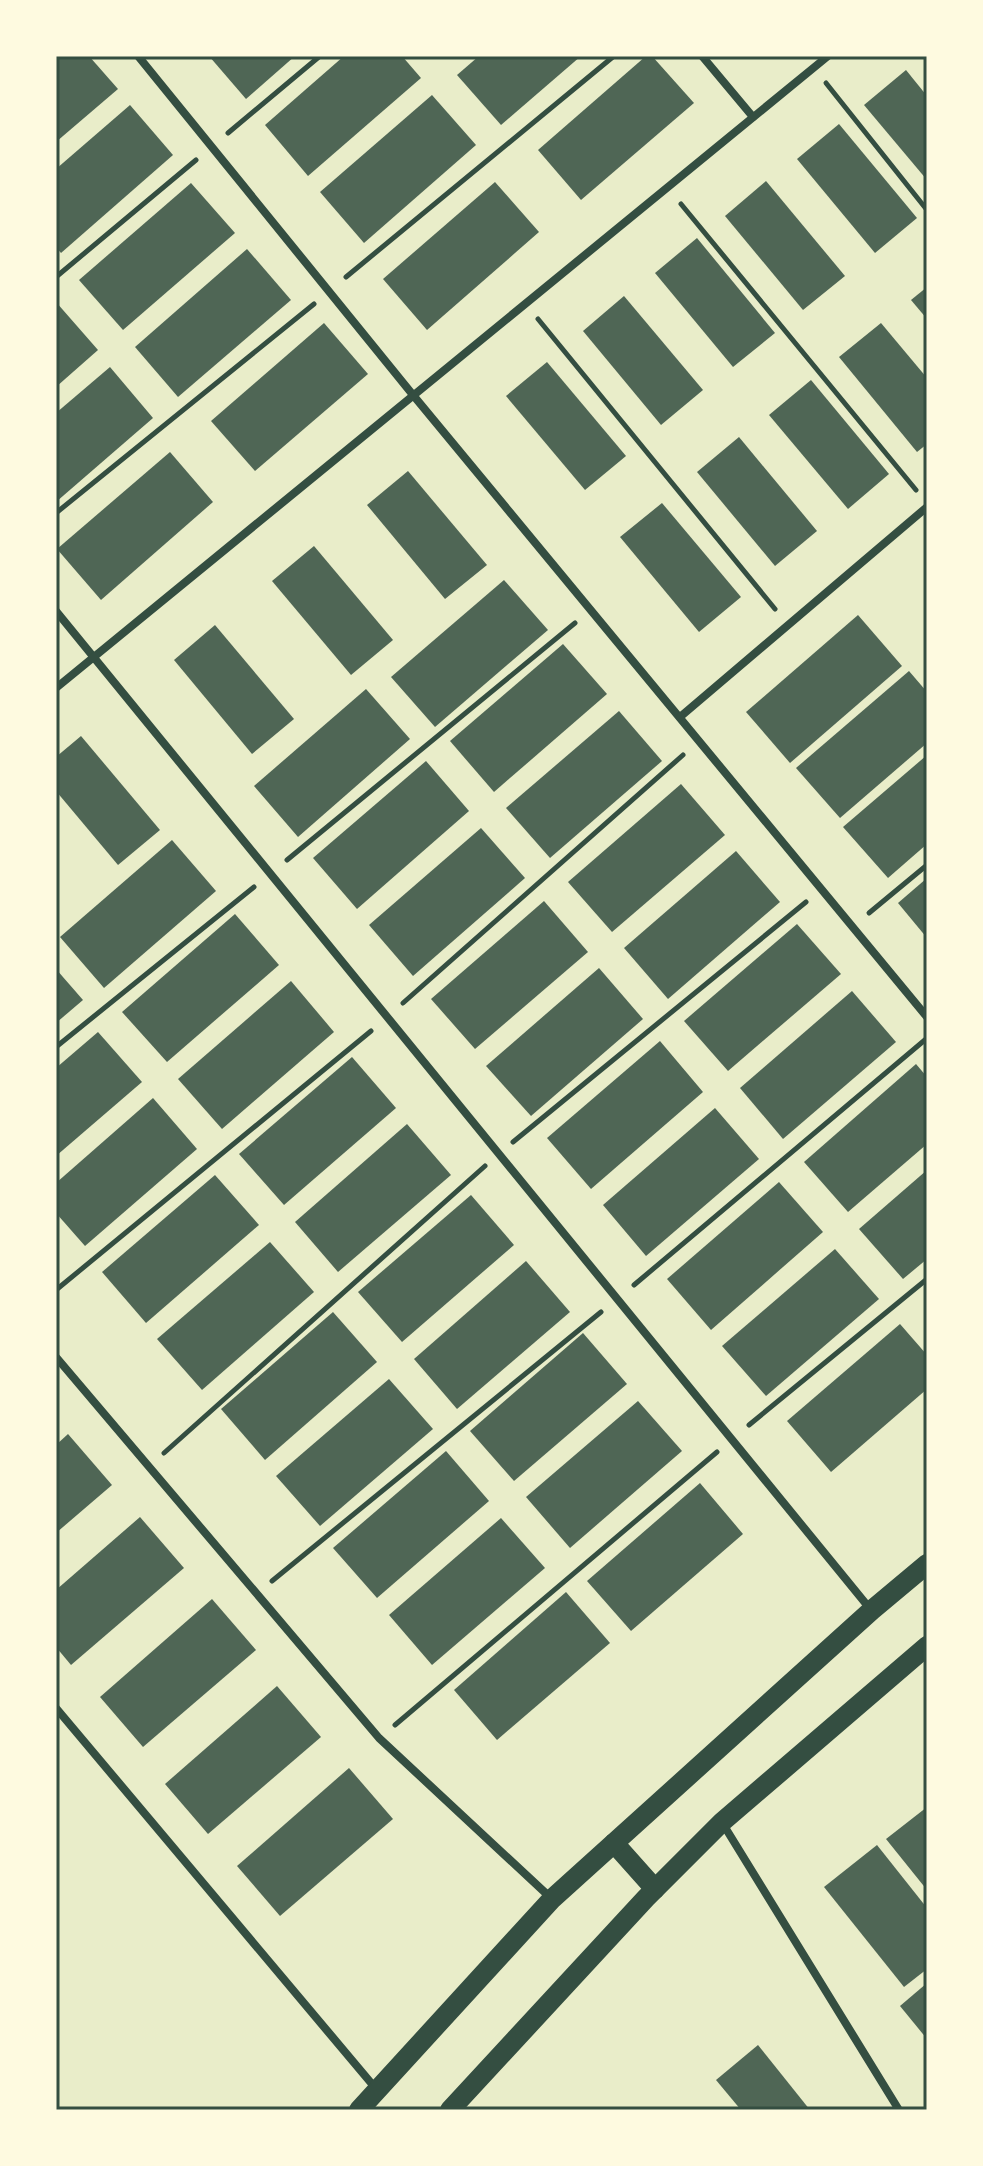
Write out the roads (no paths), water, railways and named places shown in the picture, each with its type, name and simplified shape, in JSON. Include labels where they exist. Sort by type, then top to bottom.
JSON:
[{"type":"main road","points":[[359,2110],[552,1899],[927,1564]]},
{"type":"main road","points":[[450,2110],[655,1889],[722,1822],[927,1646]]},
{"type":"main road","points":[[614,1843],[655,1889]]},
{"type":"street","points":[[138,56],[413,395],[927,1017]]},
{"type":"street","points":[[702,56],[753,117]]},
{"type":"street","points":[[56,688],[828,56]]},
{"type":"street","points":[[680,717],[927,507]]},
{"type":"street","points":[[56,611],[872,1610]]},
{"type":"street","points":[[56,1357],[379,1738],[552,1899]]},
{"type":"street","points":[[56,1708],[377,2090]]},
{"type":"street","points":[[722,1822],[899,2110]]}]
